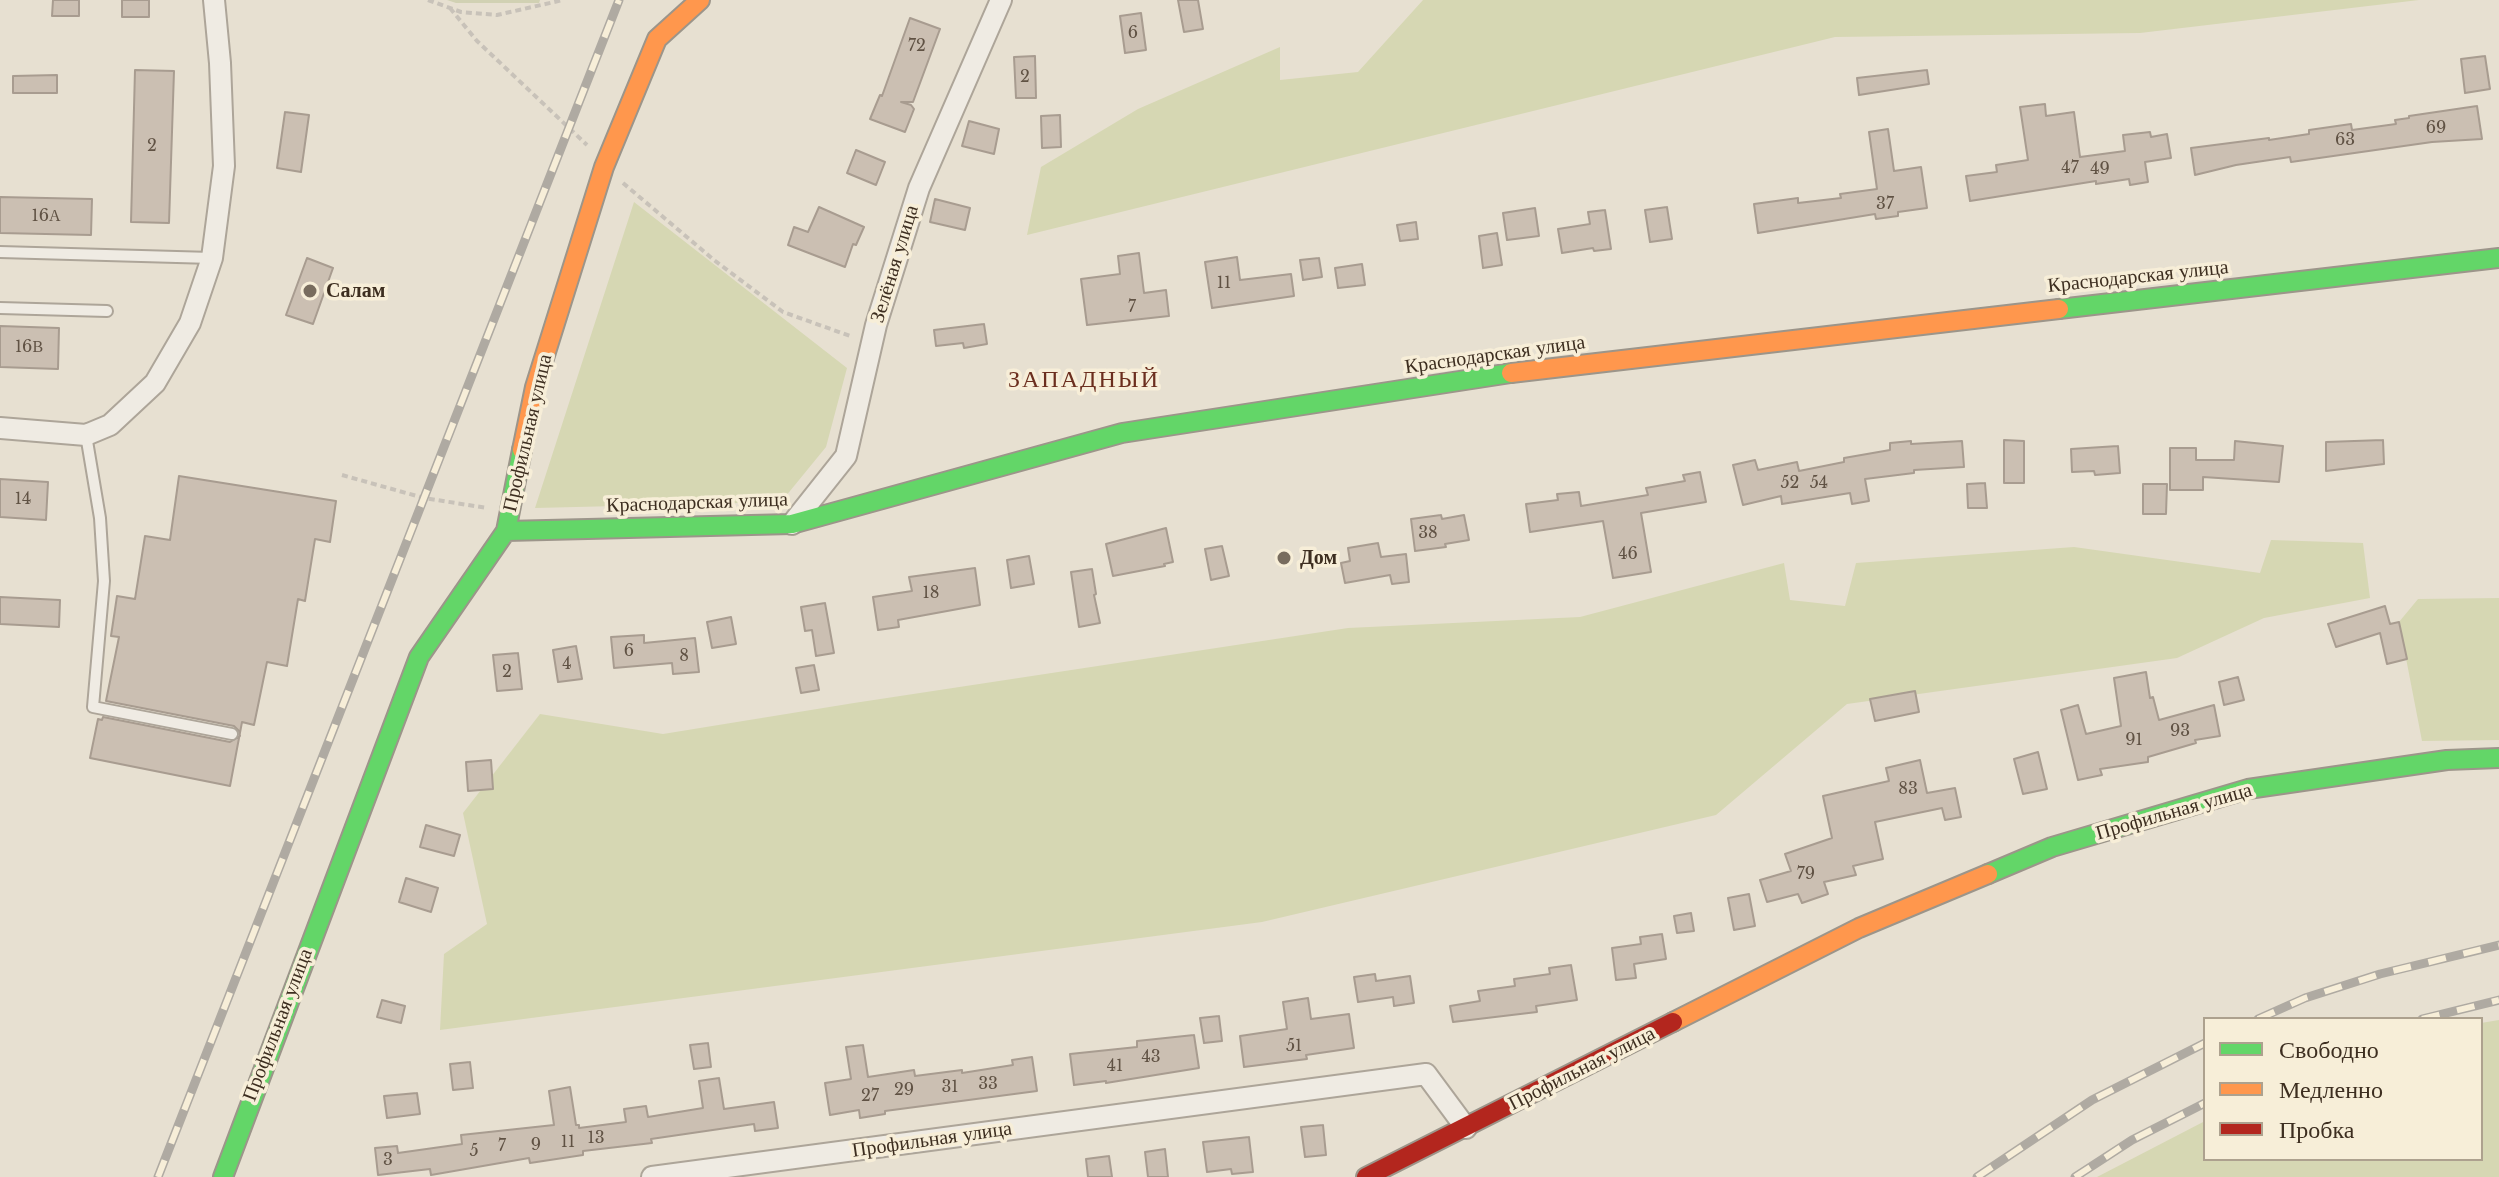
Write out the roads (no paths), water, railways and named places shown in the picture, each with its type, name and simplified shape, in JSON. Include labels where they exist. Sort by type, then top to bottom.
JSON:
[{"type":"street","points":[[0,428],[86,435],[110,425],[155,383],[190,323],[212,258],[224,166],[214,0]]},
{"type":"street","name":"Профильная улица","points":[[223,1177],[419,657],[508,522],[535,387],[604,167],[657,39],[700,0]]},
{"type":"street","name":"Зелёная улица","points":[[792,524],[846,456],[872,343],[919,188],[1001,0]]},
{"type":"street","name":"Краснодарская улица","points":[[508,522],[792,524],[1122,433],[1472,378],[2499,258]]},
{"type":"street","name":"Профильная улица","points":[[652,1177],[1426,1074],[1466,1128],[1859,928],[2052,847],[2248,789],[2447,760],[2499,758]]},
{"type":"street","points":[[1366,1177],[1466,1128]]},
{"type":"lane","points":[[0,252],[212,258]]},
{"type":"lane","points":[[0,308],[107,311]]},
{"type":"lane","points":[[86,435],[100,518],[104,581],[93,707],[232,734]]},
{"type":"railway","points":[[158,1177],[619,0]]},
{"type":"railway","points":[[2262,1017],[2305,998],[2380,974],[2499,945]]},
{"type":"railway","points":[[2430,1017],[2499,1000]]},
{"type":"railway","points":[[1977,1177],[2092,1100],[2203,1044]]},
{"type":"railway","points":[[2075,1177],[2132,1140],[2203,1104]]},
{"type":"place","name":"Салам","points":[[310,291]]},
{"type":"place","name":"Дом","points":[[1284,558]]},
{"type":"district","name":"ЗАПАДНЫЙ","points":[[1084,380]]}]
